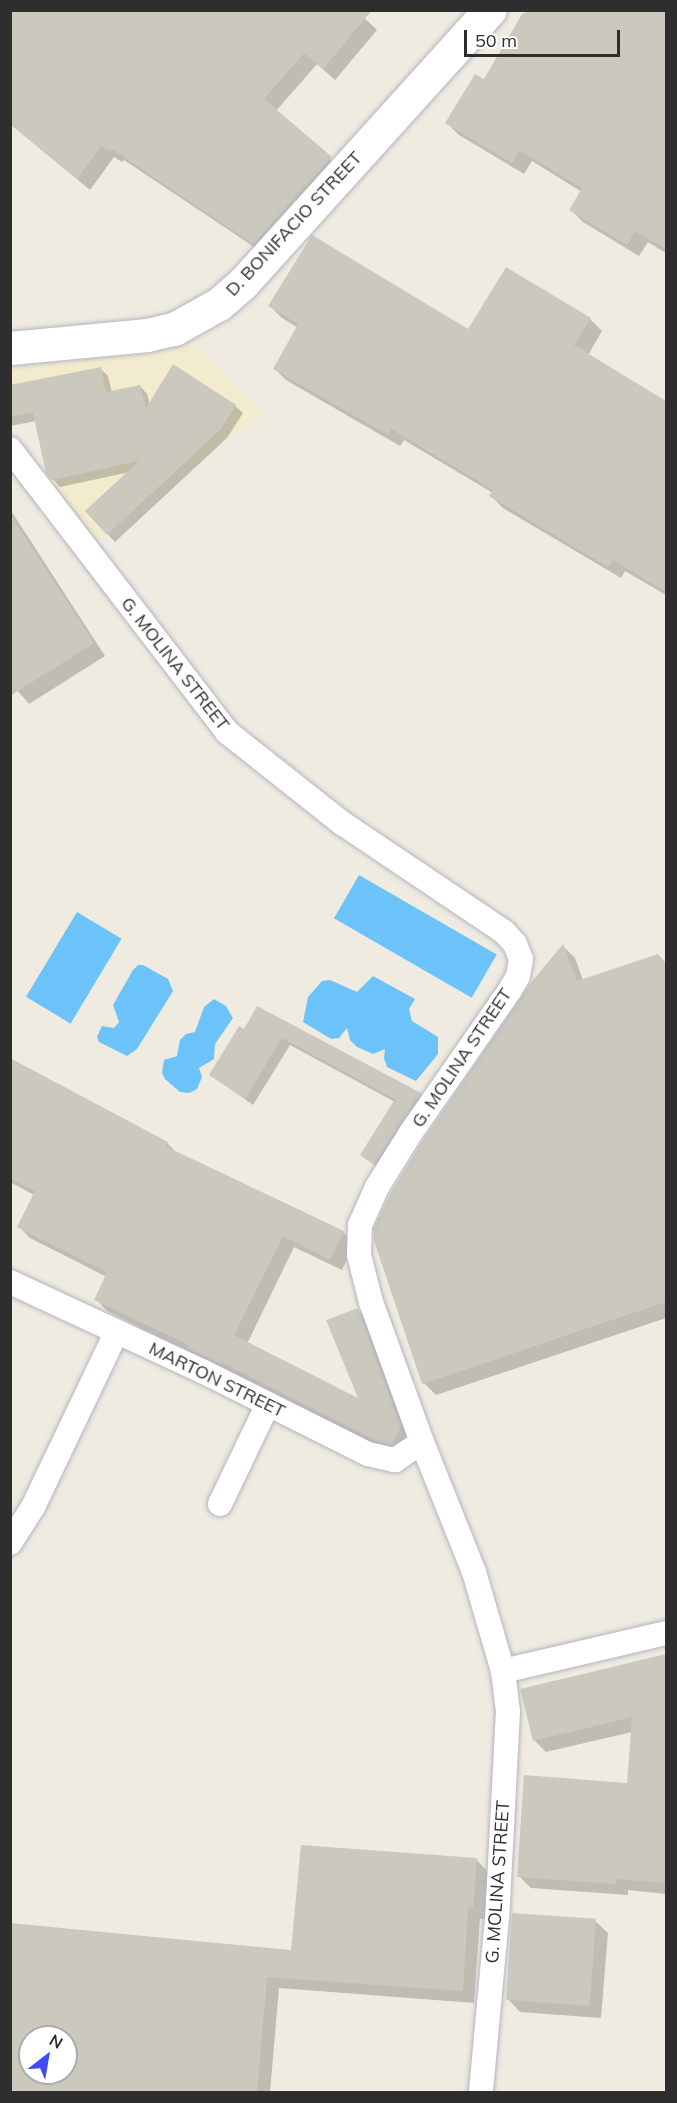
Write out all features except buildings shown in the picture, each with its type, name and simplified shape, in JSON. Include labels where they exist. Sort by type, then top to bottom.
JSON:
[{"type":"main road","name":"D. BONIFACIO STREET","points":[[10,348],[147,335],[174,329],[219,304],[243,283],[490,10]]},
{"type":"street","name":"G. MOLINA STREET","points":[[10,449],[227,732],[342,823],[504,932],[515,944],[521,959],[518,976],[410,1134],[376,1188],[360,1225],[359,1256],[371,1302],[422,1442],[474,1572],[502,1671],[508,1711],[497,1918],[481,2092]]},
{"type":"street","name":"MARTON STREET","points":[[10,1282],[368,1454],[395,1460],[422,1442]]},
{"type":"street","points":[[10,1543],[33,1507],[116,1333]]},
{"type":"street","points":[[220,1504],[268,1404]]},
{"type":"street","points":[[502,1671],[666,1633]]},
{"type":"shaded area","points":[[193,343],[263,415],[222,441],[92,546],[43,484],[100,471],[85,405],[11,418],[10,368]]},
{"type":"water","points":[[359,875],[497,954],[472,998],[334,918]]},
{"type":"water","points":[[77,912],[122,939],[71,1024],[26,997]]},
{"type":"water","points":[[138,965],[143,965],[168,979],[173,991],[137,1049],[127,1056],[99,1042],[97,1037],[102,1026],[114,1028],[119,1022],[113,1005]]},
{"type":"water","points":[[373,976],[415,999],[409,1009],[412,1021],[438,1037],[438,1054],[416,1081],[387,1067],[384,1058],[385,1049],[373,1054],[357,1047],[350,1040],[347,1028],[339,1038],[331,1039],[303,1022],[308,997],[322,981],[330,980],[357,992]]},
{"type":"water","points":[[214,999],[226,1006],[233,1018],[215,1044],[214,1059],[199,1068],[202,1077],[197,1089],[189,1093],[180,1092],[165,1079],[162,1073],[164,1060],[177,1056],[180,1040],[186,1034],[195,1032],[204,1007]]}]
